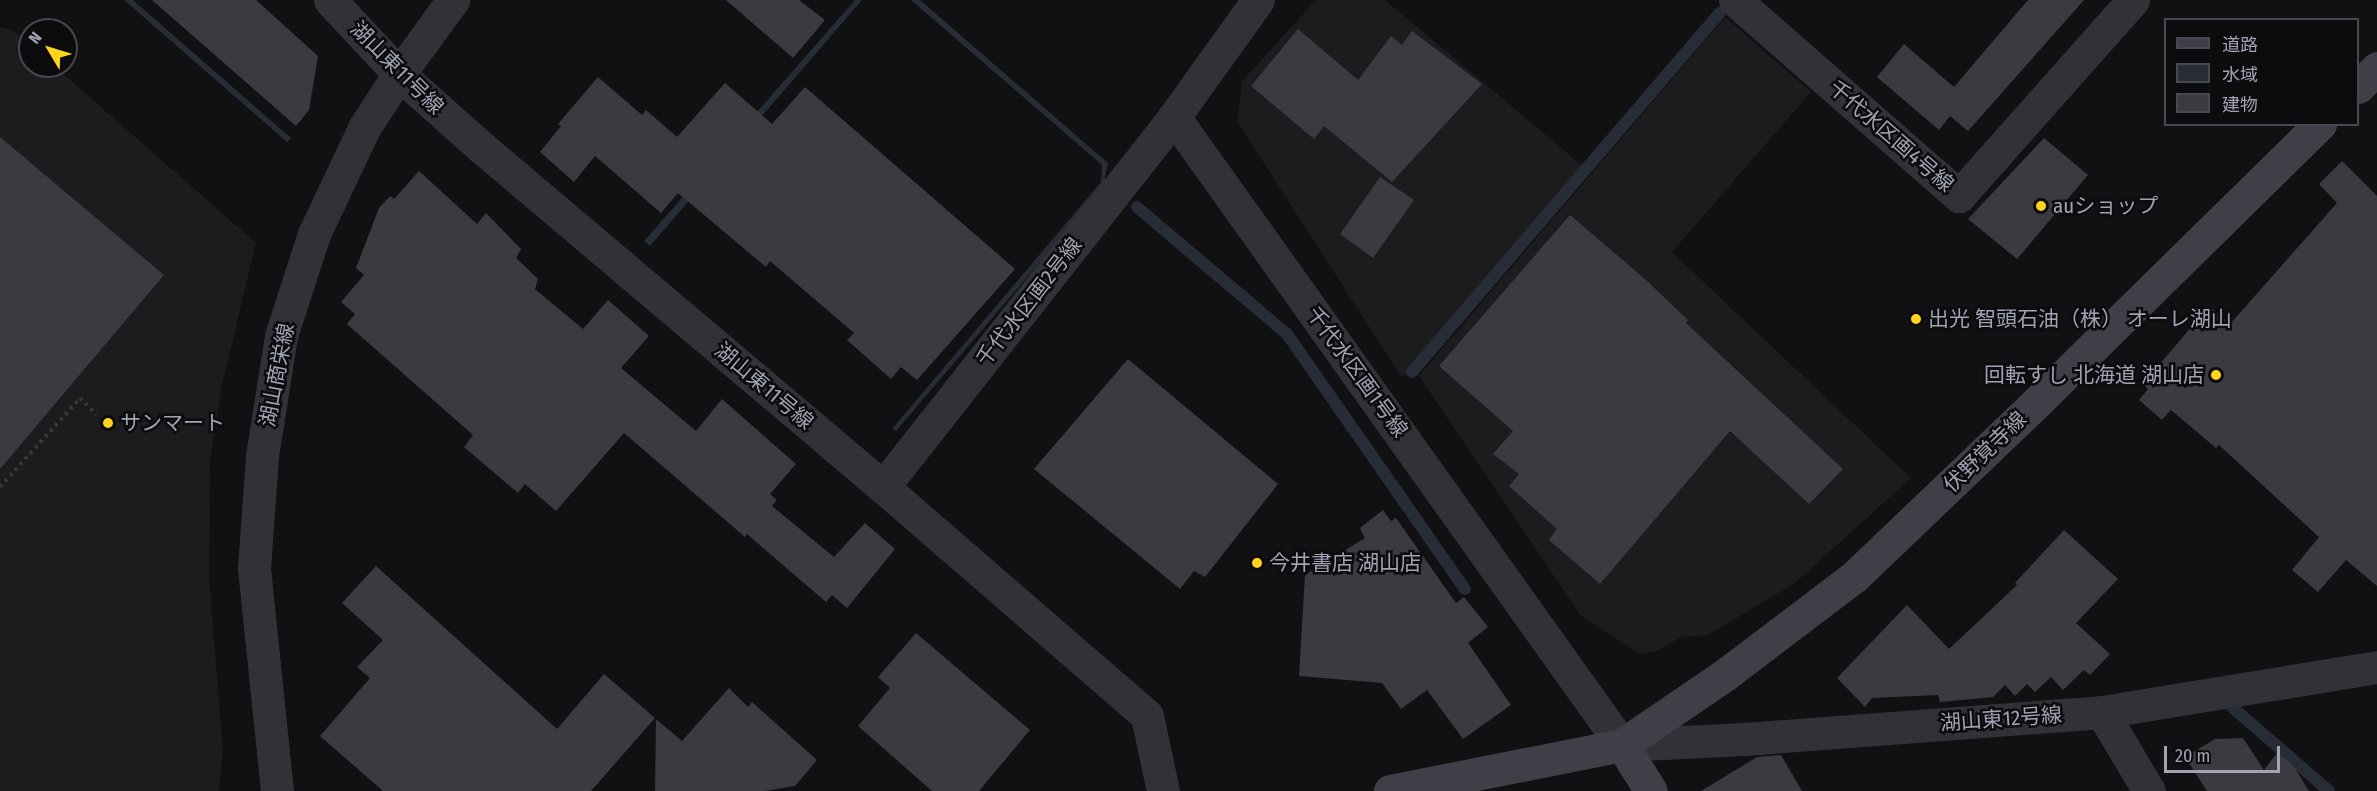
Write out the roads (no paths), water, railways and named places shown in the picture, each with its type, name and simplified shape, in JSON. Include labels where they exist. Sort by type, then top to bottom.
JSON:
[{"type":"main road","points":[[2359,86],[2377,68]]},
{"type":"main road","name":"伏野覚寺線","points":[[1622,745],[1725,674],[1854,576],[2037,402],[2318,126]]},
{"type":"main road","points":[[1390,791],[1622,745],[1651,791]]},
{"type":"street","name":"湖山東11号線","points":[[330,0],[399,74],[883,487],[1147,716],[1163,791]]},
{"type":"street","name":"湖山商栄線","points":[[277,791],[254,568],[262,456],[281,336],[314,234],[364,128],[399,74],[453,0]]},
{"type":"street","points":[[1174,117],[1258,0]]},
{"type":"street","name":"千代水区画4号線","points":[[1735,0],[1959,196],[2133,0]]},
{"type":"street","name":"千代水区画2号線","points":[[883,487],[1174,117]]},
{"type":"street","name":"千代水区画1号線","points":[[1174,117],[1622,745]]},
{"type":"street","name":"湖山東12号線","points":[[1622,745],[1744,739],[2102,711],[2377,667]]},
{"type":"street","points":[[2102,711],[2149,791]]},
{"type":"water","points":[[124,0],[133,0],[291,138],[287,142]]},
{"type":"water","points":[[855,0],[862,0],[650,246],[644,241]]},
{"type":"water","points":[[911,0],[920,0],[1108,163],[1103,188],[896,431],[892,429],[1101,182],[1102,165]]},
{"type":"waterway","points":[[1412,372],[1720,13]]},
{"type":"waterway","points":[[1137,207],[1287,334],[1465,589]]},
{"type":"waterway","points":[[2232,707],[2329,791]]},
{"type":"place","name":"auショップ","points":[[2041,206]]},
{"type":"place","name":"出光 智頭石油（株） オーレ湖山","points":[[1916,319]]},
{"type":"place","name":"回転すし 北海道 湖山店","points":[[2216,375]]},
{"type":"place","name":"サンマート","points":[[108,423]]},
{"type":"place","name":"今井書店 湖山店","points":[[1257,563]]}]
